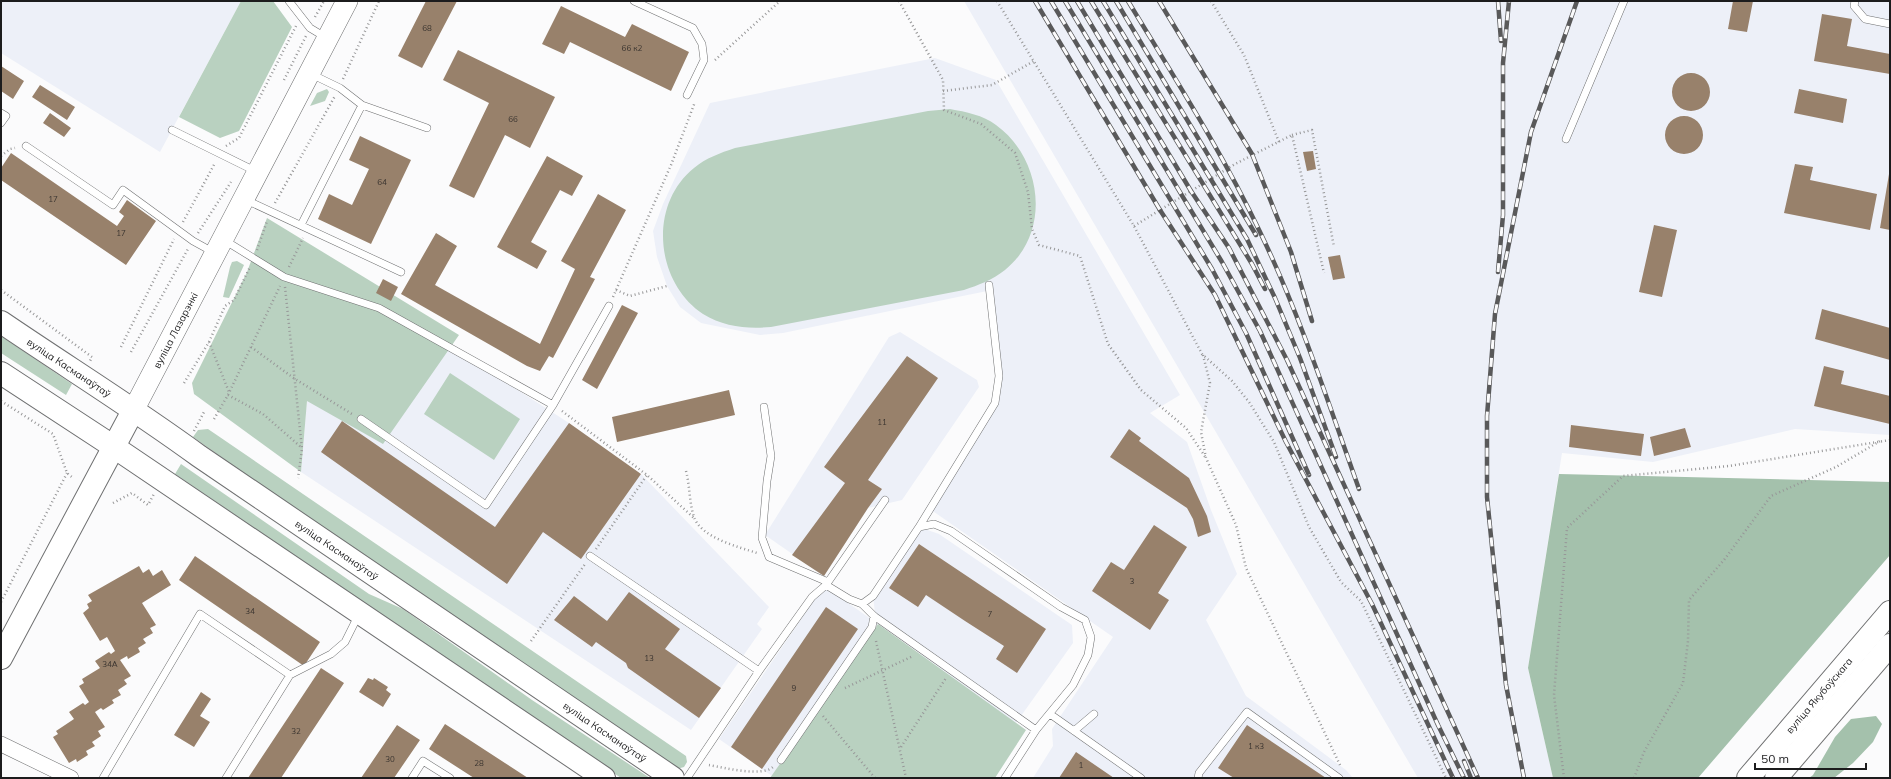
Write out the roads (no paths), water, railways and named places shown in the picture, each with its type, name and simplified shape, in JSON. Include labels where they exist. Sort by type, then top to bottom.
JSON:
[{"type":"main road","name":"вуліца Лазарэнкі","points":[[1,658],[244,199],[250,168],[309,73],[318,33],[347,1]]},
{"type":"main road","name":"вуліца Касманаўтаў","points":[[1,322],[82,377],[134,409],[199,456],[673,778]]},
{"type":"main road","points":[[1,373],[360,612],[604,778]]},
{"type":"main road","name":"вуліца Якубоўскага","points":[[1748,778],[1890,612]]},
{"type":"main road","name":"вуліца Якубоўскага","points":[[1776,778],[1890,645]]},
{"type":"street","points":[[1,744],[71,778]]},
{"type":"lane","points":[[289,1],[318,33]]},
{"type":"lane","points":[[634,1],[693,28],[702,44],[704,60],[688,95]]},
{"type":"lane","points":[[1566,139],[1624,1]]},
{"type":"lane","points":[[1855,1],[1854,6],[1865,18],[1890,24]]},
{"type":"lane","points":[[309,73],[340,88],[362,106],[427,128]]},
{"type":"lane","points":[[301,225],[362,106]]},
{"type":"lane","points":[[1,113],[6,116],[1,123]]},
{"type":"lane","points":[[172,130],[250,168]]},
{"type":"lane","points":[[26,146],[114,205],[123,190],[192,241],[219,246],[254,258],[284,277],[379,308],[553,404]]},
{"type":"lane","points":[[244,199],[401,272]]},
{"type":"lane","points":[[862,604],[873,596],[919,527],[995,403],[1000,376],[989,285]]},
{"type":"lane","points":[[361,419],[486,505],[553,404],[609,306]]},
{"type":"lane","points":[[764,408],[771,456],[767,481],[762,538],[769,557],[827,583],[849,599],[862,604],[874,616],[1036,730]]},
{"type":"lane","points":[[687,778],[759,671],[812,597],[827,583],[885,500]]},
{"type":"lane","points":[[919,527],[934,524],[951,531],[1061,607],[1085,620],[1091,637],[1088,655],[1073,685],[1036,730],[1004,778]]},
{"type":"lane","points":[[590,556],[759,671]]},
{"type":"lane","points":[[226,778],[290,674],[331,654],[345,642],[360,612]]},
{"type":"lane","points":[[103,778],[200,614],[290,674]]},
{"type":"lane","points":[[781,760],[821,699],[872,627],[874,616]]},
{"type":"lane","points":[[1198,778],[1199,773],[1247,712],[1339,778]]},
{"type":"lane","points":[[1050,714],[1141,778]]},
{"type":"lane","points":[[1074,731],[1094,714]]},
{"type":"lane","points":[[412,778],[423,761],[450,778]]},
{"type":"railway","points":[[1035,1],[1160,210],[1215,295],[1286,442],[1372,604],[1453,778]]},
{"type":"railway","points":[[1051,1],[1212,269],[1246,333],[1309,475]]},
{"type":"railway","points":[[1065,1],[1222,262],[1260,331],[1438,725],[1464,778]]},
{"type":"railway","points":[[1077,1],[1191,191],[1229,248],[1287,360],[1478,778]]},
{"type":"railway","points":[[1091,1],[1252,264],[1265,289]]},
{"type":"railway","points":[[1103,1],[1247,239],[1275,298],[1300,358],[1336,457]]},
{"type":"railway","points":[[1116,1],[1256,235]]},
{"type":"railway","points":[[1128,1],[1214,144],[1260,232],[1301,327],[1359,489]]},
{"type":"railway","points":[[1159,1],[1252,154],[1291,252],[1312,321]]},
{"type":"railway","points":[[1498,1],[1501,41]]},
{"type":"railway","points":[[1498,272],[1503,215],[1503,63],[1509,1]]},
{"type":"railway","points":[[1524,778],[1506,685],[1487,497],[1487,416],[1495,314],[1531,132],[1577,1]]},
{"type":"railway","points":[[1464,761],[1471,778]]}]
